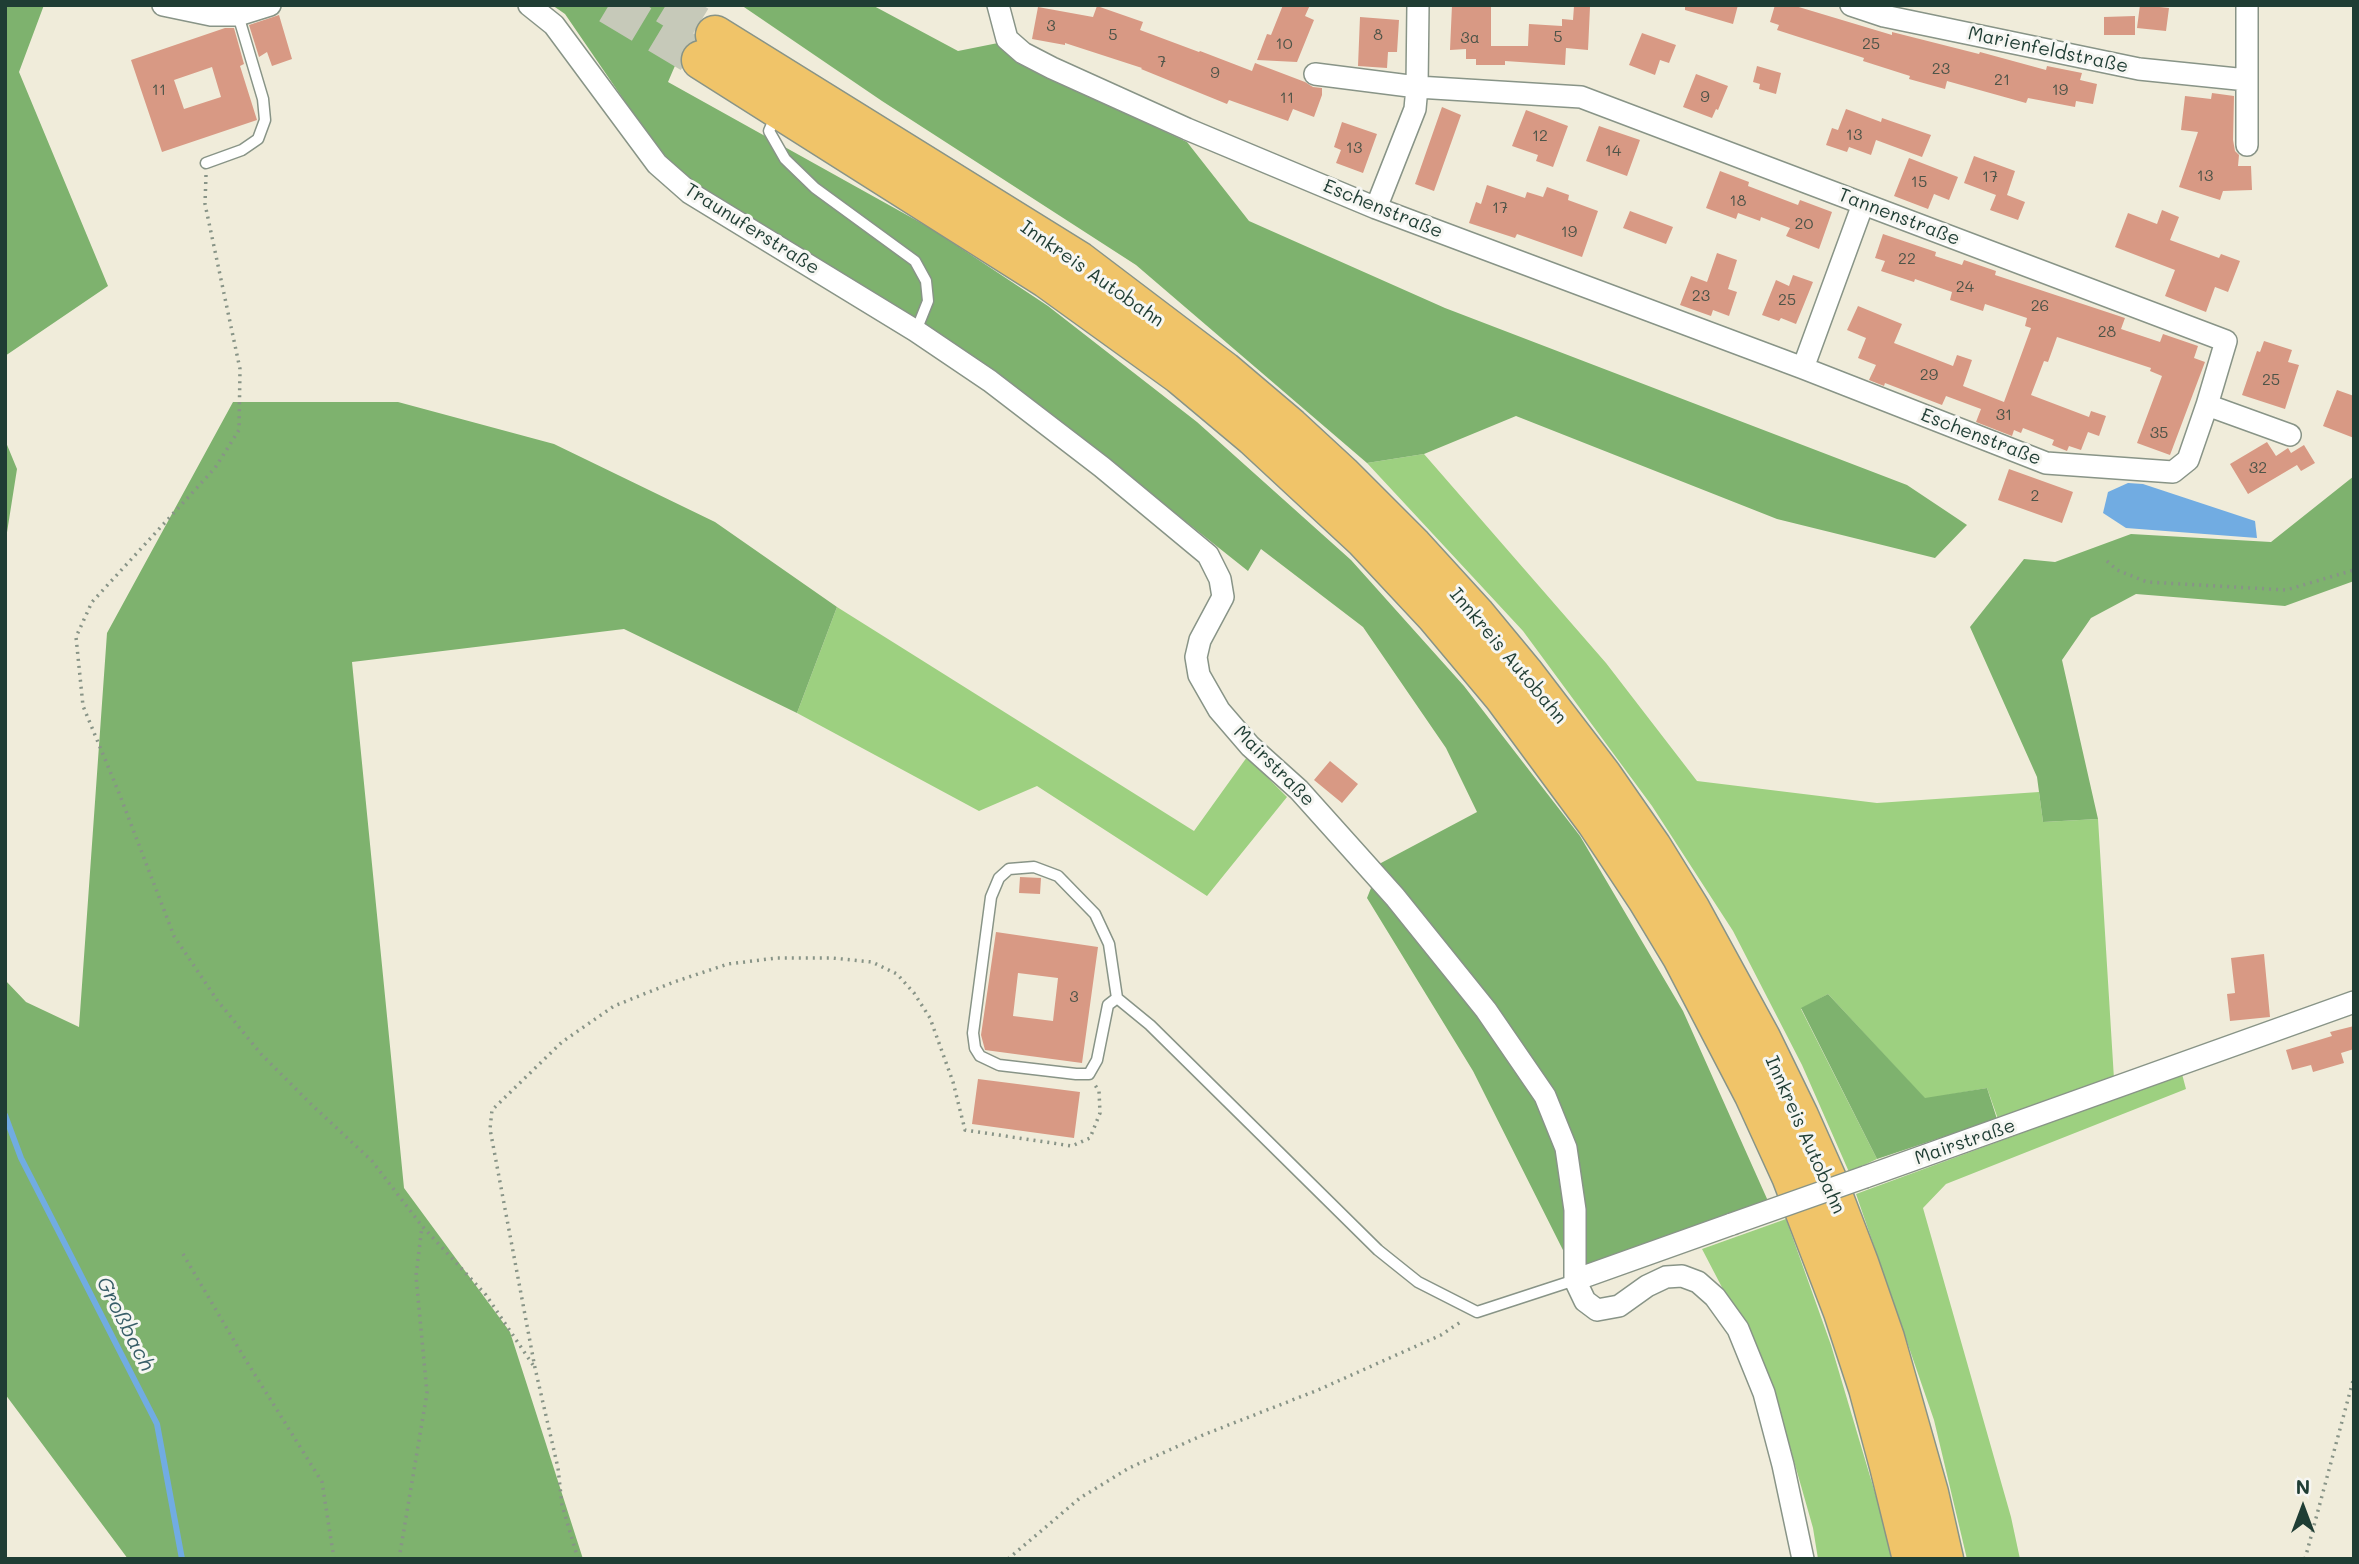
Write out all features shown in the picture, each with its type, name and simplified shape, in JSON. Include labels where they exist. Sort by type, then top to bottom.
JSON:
[{"type":"highway","name":"Innkreis Autobahn","points":[[1912,1559],[1886,1453],[1843,1312],[1800,1199],[1754,1095],[1682,957],[1647,899],[1596,822],[1503,695],[1436,616],[1364,540],[1254,437],[1180,375],[1047,279],[779,108],[708,47],[1079,261],[1224,371],[1290,427],[1413,546],[1524,673],[1602,775],[1658,858],[1728,975],[1793,1105],[1831,1191],[1885,1338],[1944,1559]]},
{"type":"street","points":[[163,5],[211,15],[238,15],[270,5]]},
{"type":"street","name":"Traunuferstraße","points":[[529,5],[554,25],[657,164],[690,193],[916,331]]},
{"type":"street","name":"Eschenstraße","points":[[998,5],[999,18],[1007,39],[1023,53],[1187,129],[1376,208],[1803,368],[2046,463],[2172,472],[2188,460],[2207,405]]},
{"type":"street","points":[[1376,208],[1415,109],[1418,87],[1418,5]]},
{"type":"street","name":"Marienfeldstraße","points":[[1851,5],[1884,16],[2139,69],[2247,80]]},
{"type":"street","points":[[2247,5],[2247,145]]},
{"type":"street","name":"Tannenstraße","points":[[1315,74],[1418,87],[1581,97],[2226,341],[2207,405]]},
{"type":"street","points":[[1803,368],[1863,204]]},
{"type":"street","name":"Mairstraße","points":[[916,331],[1010,397],[1208,555],[1220,579],[1223,597],[1200,640],[1196,657],[1199,675],[1219,710],[1250,746],[1299,790],[1395,897],[1486,1010],[1545,1096],[1566,1148],[1575,1210],[1575,1280],[2354,1002]]},
{"type":"street","points":[[2207,405],[2290,435]]},
{"type":"street","points":[[1575,1280],[1585,1301],[1597,1310],[1619,1306],[1647,1286],[1674,1276],[1698,1282],[1715,1297],[1738,1329],[1764,1393],[1803,1559]]},
{"type":"lane","points":[[206,163],[242,150],[258,139],[265,120],[263,99],[238,15]]},
{"type":"lane","points":[[779,108],[769,131],[785,159],[815,188],[915,261],[926,281],[928,301],[916,331]]},
{"type":"lane","points":[[1117,998],[1108,1005],[1097,1060],[1089,1074],[999,1065],[980,1056],[975,1048],[973,1033],[990,897],[999,878],[1009,869],[1034,867],[1058,876],[1068,885],[1095,914],[1109,944],[1117,998],[1150,1025],[1378,1250],[1418,1282],[1477,1312]]},
{"type":"lane","name":"Mairstraße","points":[[1477,1312],[1575,1280]]},
{"type":"path","points":[[206,163],[205,204],[240,369],[239,430],[215,468],[92,601],[76,637],[83,706],[174,936],[217,1000],[261,1054],[372,1161],[422,1226],[486,1295],[535,1368]]},
{"type":"path","points":[[2106,561],[2147,582],[2286,590],[2354,570]]},
{"type":"path","points":[[578,1559],[562,1505],[558,1468],[535,1368],[489,1129],[492,1110],[562,1042],[614,1006],[728,964],[777,958],[832,958],[872,962],[897,974],[914,993],[930,1018],[953,1082],[965,1130],[1072,1146],[1090,1138],[1100,1113],[1099,1091],[1089,1074]]},
{"type":"path","points":[[399,1559],[427,1393],[416,1276],[422,1226]]},
{"type":"path","points":[[183,1254],[321,1482],[334,1559]]},
{"type":"path","points":[[1008,1559],[1080,1499],[1129,1468],[1380,1363],[1441,1335],[1477,1312]]},
{"type":"path","points":[[2305,1559],[2354,1377]]},
{"type":"green space","points":[[5,5],[44,5],[19,72],[108,286],[5,356]]},
{"type":"green space","points":[[552,5],[701,5],[668,82],[932,229],[1048,306],[1197,422],[1351,560],[1464,686],[1580,836],[1683,1011],[1768,1201],[1574,1272],[1473,1071],[1367,898],[1381,863],[1477,812],[1446,748],[1363,627],[1261,549],[1248,571],[1112,463],[681,176],[639,122],[565,14]]},
{"type":"green space","points":[[741,5],[872,5],[958,51],[998,43],[1048,77],[1187,142],[1249,221],[1445,308],[1907,485],[1967,525],[1935,558],[1777,519],[1516,416],[1424,454],[1367,463],[1136,265],[882,101]]},
{"type":"green space","points":[[233,402],[398,402],[554,444],[715,522],[837,607],[797,713],[624,629],[352,662],[404,1188],[510,1332],[583,1559],[128,1559],[5,1394],[5,980],[26,1002],[79,1027],[107,633]]},
{"type":"green space","points":[[5,440],[17,469],[5,545]]},
{"type":"green space","points":[[1424,454],[1606,663],[1697,781],[1877,803],[2039,792],[2043,822],[2098,819],[2114,1079],[1998,1119],[1987,1088],[1925,1099],[1828,994],[1801,1009],[1877,1159],[1849,1172],[1802,1065],[1733,931],[1652,806],[1523,631],[1367,463]]},
{"type":"green space","points":[[2354,476],[2354,581],[2285,606],[2136,594],[2091,618],[2062,660],[2098,819],[2043,822],[2037,777],[1970,627],[2024,559],[2055,562],[2131,534],[2271,542]]},
{"type":"green space","points":[[837,607],[1194,831],[1247,757],[1287,797],[1207,896],[1037,786],[979,811],[797,713]]},
{"type":"green space","points":[[1828,994],[1925,1098],[1987,1088],[1997,1119],[1877,1159],[1801,1008]]},
{"type":"green space","points":[[2182,1074],[2186,1089],[1946,1184],[1923,1208],[2011,1517],[2020,1559],[1967,1559],[1934,1420],[1856,1194]]},
{"type":"green space","points":[[1786,1219],[1831,1345],[1886,1530],[1891,1559],[1818,1559],[1813,1528],[1788,1440],[1751,1343],[1702,1249]]},
{"type":"water","points":[[2128,483],[2143,484],[2255,521],[2257,538],[2126,528],[2103,513],[2108,492]]},
{"type":"building","points":[[1283,5],[1310,5],[1305,16],[1314,20],[1297,62],[1257,60],[1267,34],[1271,35]]},
{"type":"building","points":[[1452,5],[1491,5],[1491,46],[1528,46],[1529,24],[1562,26],[1562,19],[1573,20],[1574,6],[1590,7],[1588,50],[1566,48],[1565,65],[1505,61],[1505,65],[1476,65],[1476,59],[1466,59],[1466,49],[1450,50]]},
{"type":"building","points":[[1685,5],[1738,5],[1733,24],[1685,10]]},
{"type":"building","points":[[1775,5],[1792,5],[1892,35],[1892,32],[2046,70],[2047,66],[2082,73],[2080,80],[2097,84],[2093,104],[2076,101],[2075,107],[2028,98],[2026,103],[1947,81],[1945,89],[1909,79],[1910,76],[1863,61],[1864,58],[1777,30],[1779,25],[1770,22]]},
{"type":"building","points":[[2140,5],[2169,8],[2166,31],[2137,28]]},
{"type":"building","points":[[1097,6],[1143,22],[1140,30],[1199,52],[1252,71],[1255,63],[1313,87],[1322,88],[1314,117],[1293,109],[1288,121],[1229,100],[1227,104],[1142,68],[1065,43],[1032,39],[1038,7],[1093,17]]},
{"type":"building","points":[[279,15],[292,59],[272,66],[267,52],[259,57],[249,25]]},
{"type":"building","points":[[2135,16],[2135,35],[2104,35],[2104,17]]},
{"type":"building","points":[[1360,17],[1399,20],[1397,52],[1388,52],[1387,68],[1358,66]]},
{"type":"building","points":[[225,28],[234,28],[244,64],[240,66],[257,120],[162,152],[131,60]],"holes":[[[212,67],[221,97],[184,109],[174,80]]]},
{"type":"building","points":[[1642,33],[1676,45],[1669,63],[1660,60],[1655,75],[1629,65]]},
{"type":"building","points":[[1757,66],[1781,73],[1776,94],[1759,89],[1760,84],[1753,82]]},
{"type":"building","points":[[1696,74],[1728,86],[1712,118],[1683,107]]},
{"type":"building","points":[[2212,93],[2234,96],[2233,140],[2235,151],[2239,155],[2238,166],[2251,166],[2252,190],[2223,191],[2220,200],[2179,187],[2198,132],[2181,130],[2185,96],[2211,99]]},
{"type":"building","points":[[1442,107],[1461,115],[1434,191],[1415,184]]},
{"type":"building","points":[[1846,109],[1881,122],[1882,118],[1931,135],[1922,157],[1876,140],[1871,155],[1849,147],[1847,152],[1826,145],[1832,128],[1838,130]]},
{"type":"building","points":[[1526,110],[1568,126],[1553,167],[1536,161],[1538,155],[1512,146]]},
{"type":"building","points":[[1342,122],[1377,134],[1363,173],[1336,163],[1341,150],[1334,147]]},
{"type":"building","points":[[1599,126],[1640,140],[1627,176],[1586,161]]},
{"type":"building","points":[[1974,156],[2015,171],[2007,195],[2025,202],[2018,220],[1990,210],[1996,195],[1964,183]]},
{"type":"building","points":[[1909,158],[1958,177],[1949,200],[1934,194],[1928,209],[1894,196]]},
{"type":"building","points":[[1720,171],[1749,182],[1748,186],[1798,205],[1800,200],[1832,212],[1819,249],[1786,236],[1790,228],[1761,217],[1760,221],[1738,213],[1736,219],[1706,208]]},
{"type":"building","points":[[1487,185],[1525,198],[1527,192],[1543,197],[1547,187],[1569,195],[1568,200],[1598,211],[1582,257],[1517,234],[1515,238],[1469,223],[1476,202],[1481,204]]},
{"type":"building","points":[[2162,210],[2179,217],[2170,240],[2219,258],[2221,254],[2240,261],[2228,292],[2215,287],[2206,312],[2165,296],[2175,270],[2115,247],[2128,213],[2157,224]]},
{"type":"building","points":[[1630,211],[1673,227],[1666,244],[1623,228]]},
{"type":"building","points":[[1883,234],[1936,252],[1935,256],[1962,265],[1964,260],[1996,271],[1995,275],[2125,318],[2121,329],[2160,342],[2163,334],[2198,346],[2194,358],[2205,362],[2170,455],[2137,443],[2162,376],[2150,371],[2151,368],[2057,337],[2031,395],[2089,417],[2091,411],[2106,416],[2099,436],[2088,432],[2081,450],[2069,446],[2067,451],[2052,445],[2054,440],[2023,428],[2021,433],[2014,430],[2012,436],[1976,422],[1981,409],[1946,396],[1942,405],[1885,383],[1884,386],[1869,380],[1876,365],[1858,358],[1866,338],[1847,330],[1858,306],[1902,324],[1894,343],[1953,366],[1957,355],[1972,360],[1963,386],[2004,402],[2031,328],[2025,326],[2027,318],[1985,304],[1983,311],[1950,300],[1952,292],[1881,271],[1885,261],[1875,258]]},
{"type":"building","points":[[1717,253],[1737,260],[1728,289],[1737,292],[1729,316],[1713,310],[1711,316],[1680,305],[1691,276],[1707,282]]},
{"type":"building","points":[[1793,275],[1813,282],[1796,324],[1762,315],[1776,280],[1789,286]]},
{"type":"building","points":[[2264,341],[2292,350],[2288,362],[2299,365],[2285,409],[2242,395],[2257,351],[2260,352]]},
{"type":"building","points":[[2337,390],[2354,396],[2354,438],[2323,426]]},
{"type":"building","points":[[2267,442],[2276,456],[2288,448],[2291,453],[2304,445],[2315,463],[2301,471],[2297,465],[2248,494],[2230,464]]},
{"type":"building","points":[[2009,469],[2073,492],[2062,523],[1998,500]]},
{"type":"building","points":[[1330,761],[1358,784],[1342,803],[1314,780]]},
{"type":"building","points":[[1020,877],[1041,878],[1040,894],[1019,893]]},
{"type":"building","points":[[996,932],[1098,947],[1082,1063],[985,1050],[981,1035]],"holes":[[[1018,973],[1058,978],[1053,1021],[1013,1016]]]},
{"type":"building","points":[[2264,954],[2270,1017],[2230,1021],[2227,994],[2235,993],[2231,958]]},
{"type":"building","points":[[2354,1026],[2354,1049],[2341,1053],[2344,1063],[2313,1072],[2311,1065],[2292,1070],[2286,1050],[2332,1036],[2330,1032]]},
{"type":"building","points":[[978,1079],[1080,1092],[1074,1138],[972,1124]]},
{"type":"waterway","name":"Großbach","points":[[5,1115],[21,1158],[157,1424],[182,1559]]},
{"type":"tunnel","points":[[609,5],[701,60]]},
{"type":"tunnel","points":[[666,5],[715,35]]}]
